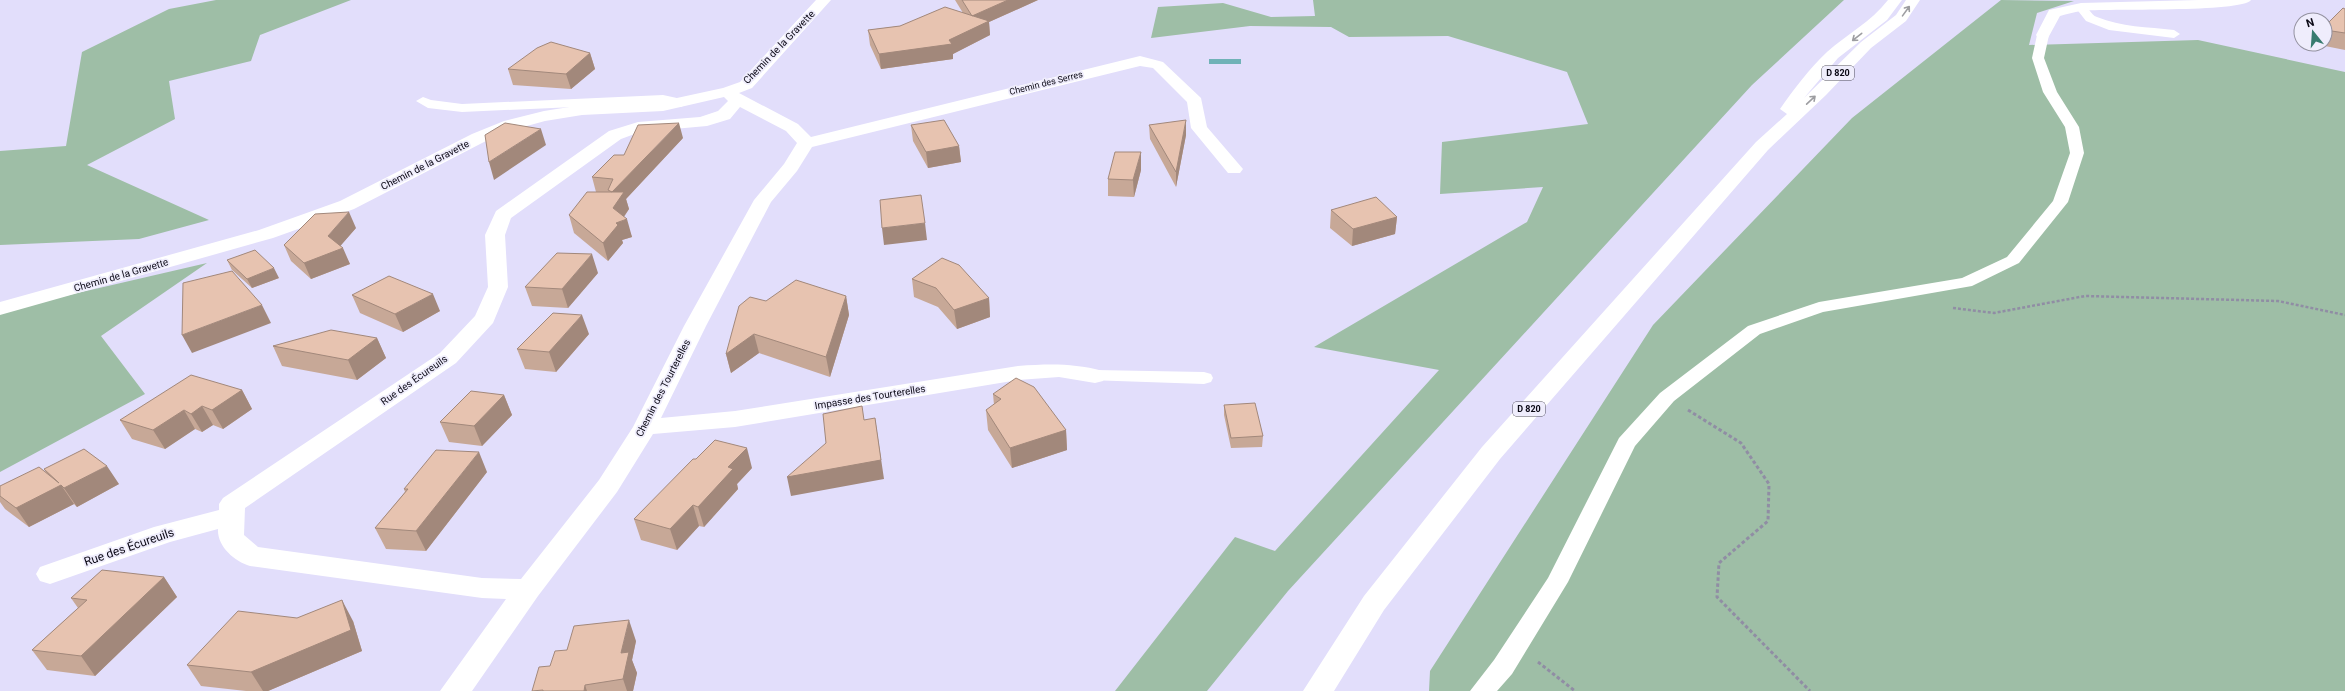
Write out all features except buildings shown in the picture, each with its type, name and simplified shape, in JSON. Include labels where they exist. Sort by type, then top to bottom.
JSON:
[{"type":"street","name":"Chemin de la Gravette","points":[[0,309],[266,234],[347,205],[478,138],[510,125],[544,116],[582,110],[681,103],[732,96],[746,85],[824,0]]},
{"type":"street","name":"D 820","points":[[1762,146],[1803,88],[1833,55],[1882,17],[1895,0]]},
{"type":"street","name":"D 820","points":[[1318,691],[1374,603],[1491,453],[1762,146],[1820,92],[1866,45],[1900,18],[1913,0]]},
{"type":"street","points":[[2042,36],[2054,13],[2081,7],[2208,4],[2244,0]]},
{"type":"street","name":"Chemin des Serres","points":[[806,144],[1140,61],[1158,65],[1195,101],[1199,128],[1234,169]]},
{"type":"street","points":[[732,96],[791,126],[802,134],[806,144]]},
{"type":"street","name":"Rue des Écureuils","points":[[528,589],[482,588],[250,556],[231,538],[232,504],[448,358],[486,318],[498,287],[495,235],[503,215],[615,135],[638,128],[701,122],[724,115],[732,96]]},
{"type":"street","name":"Chemin des Tourterelles","points":[[456,691],[528,589],[608,486],[645,427],[695,326],[763,200],[797,159],[806,144]]},
{"type":"street","name":"Impasse des Tourterelles","points":[[645,427],[734,419],[1018,373],[1058,370],[1095,376]]},
{"type":"street","name":"Rue des Écureuils","points":[[50,574],[163,534],[232,516]]},
{"type":"lane","points":[[2081,7],[2090,19],[2113,28],[2174,34]]},
{"type":"lane","points":[[1482,691],[1503,667],[1557,582],[1626,443],[1667,398],[1754,330],[1819,307],[1966,282],[2013,260],[2060,202],[2077,153],[2072,127],[2050,92],[2038,58],[2042,36]]},
{"type":"lane","points":[[423,101],[428,104],[462,108],[593,100],[663,99],[681,103]]},
{"type":"lane","points":[[1095,376],[1204,378]]},
{"type":"path","points":[[1948,307],[1994,313],[2039,306],[2085,296],[2278,301],[2345,315]]},
{"type":"path","points":[[1667,398],[1741,443],[1770,484],[1768,521],[1719,563],[1717,597],[1810,691]]},
{"type":"path","points":[[1517,645],[1575,691]]},
{"type":"shaded area","points":[[216,0],[351,0],[260,35],[251,61],[169,81],[175,119],[87,165],[209,220],[139,239],[0,245],[0,151],[66,146],[82,52],[169,9]]},
{"type":"shaded area","points":[[1313,0],[1844,0],[1752,85],[1288,591],[1207,691],[1115,691],[1235,537],[1275,551],[1439,370],[1314,347],[1527,222],[1543,187],[1440,194],[1442,142],[1588,124],[1567,72],[1448,36],[1349,37],[1331,27],[1250,26],[1151,38],[1158,7],[1223,3],[1271,17],[1315,16]]},
{"type":"shaded area","points":[[2001,0],[2074,1],[2037,13],[2029,45],[2198,40],[2345,72],[2345,691],[1429,691],[1430,671],[1653,325],[1852,118]]},
{"type":"shaded area","points":[[1209,59],[1241,59],[1241,64],[1209,64]]},
{"type":"shaded area","points":[[207,263],[101,336],[145,394],[0,472],[0,311]]}]
